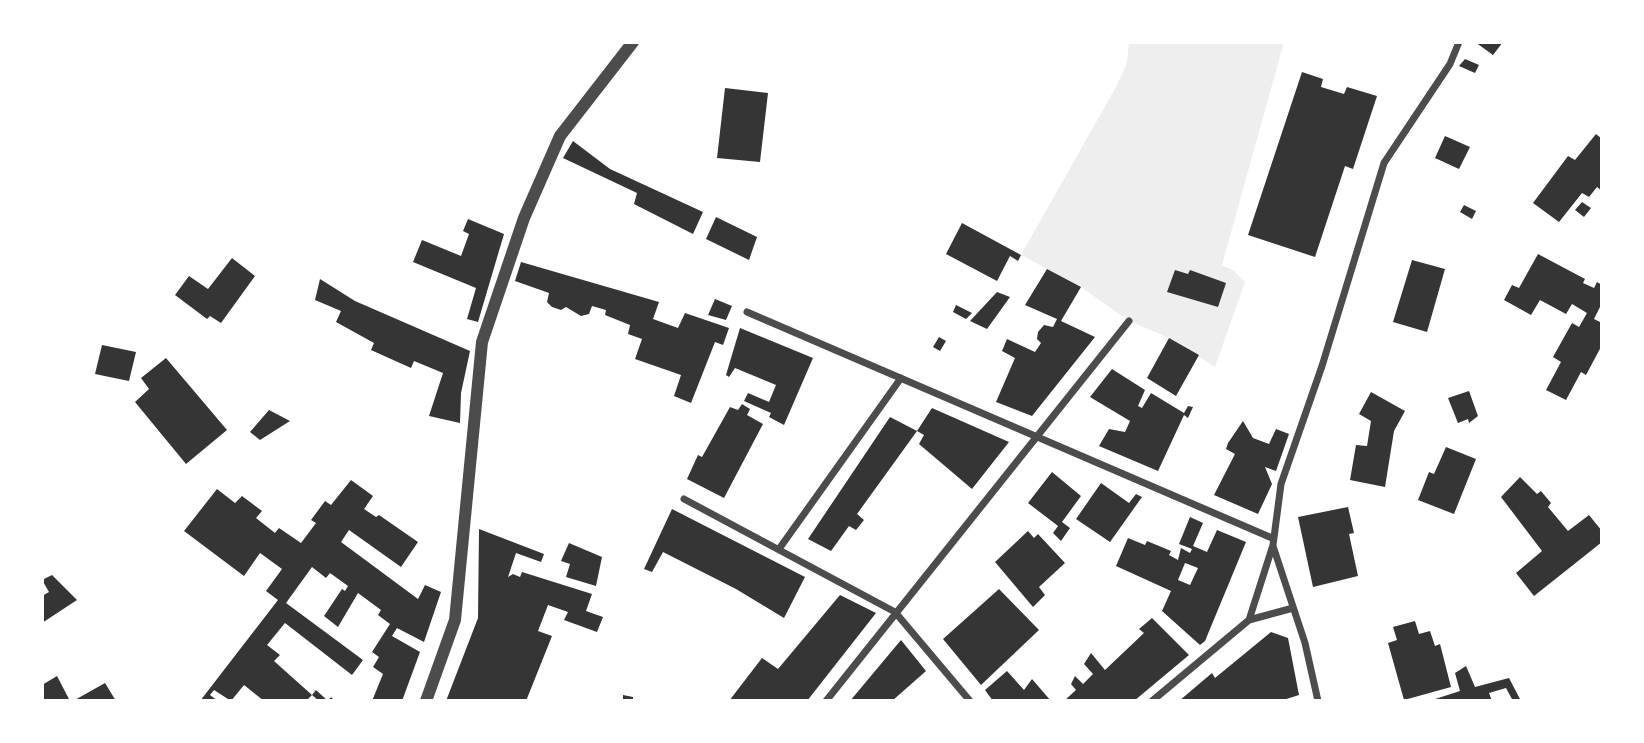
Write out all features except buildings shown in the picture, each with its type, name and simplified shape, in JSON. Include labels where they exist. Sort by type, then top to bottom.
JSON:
[{"type":"street","points":[[426,701],[456,620],[472,419],[482,342],[524,218],[560,136],[633,42]]},
{"type":"street","points":[[1249,620],[1273,541],[1281,484],[1322,366],[1384,163],[1450,64],[1459,42]]},
{"type":"street","points":[[747,312],[1035,435],[1273,541],[1318,701]]},
{"type":"street","points":[[826,701],[1035,435],[1129,321]]},
{"type":"street","points":[[779,549],[901,378]]},
{"type":"street","points":[[684,499],[895,612],[970,701]]},
{"type":"street","points":[[1153,701],[1249,620],[1293,608]]},
{"type":"shaded area","points":[[1129,42],[1284,42],[1222,265],[1233,270],[1245,282],[1215,367],[1169,338],[1129,321],[1081,287],[1021,255],[1117,85],[1127,63]]}]
